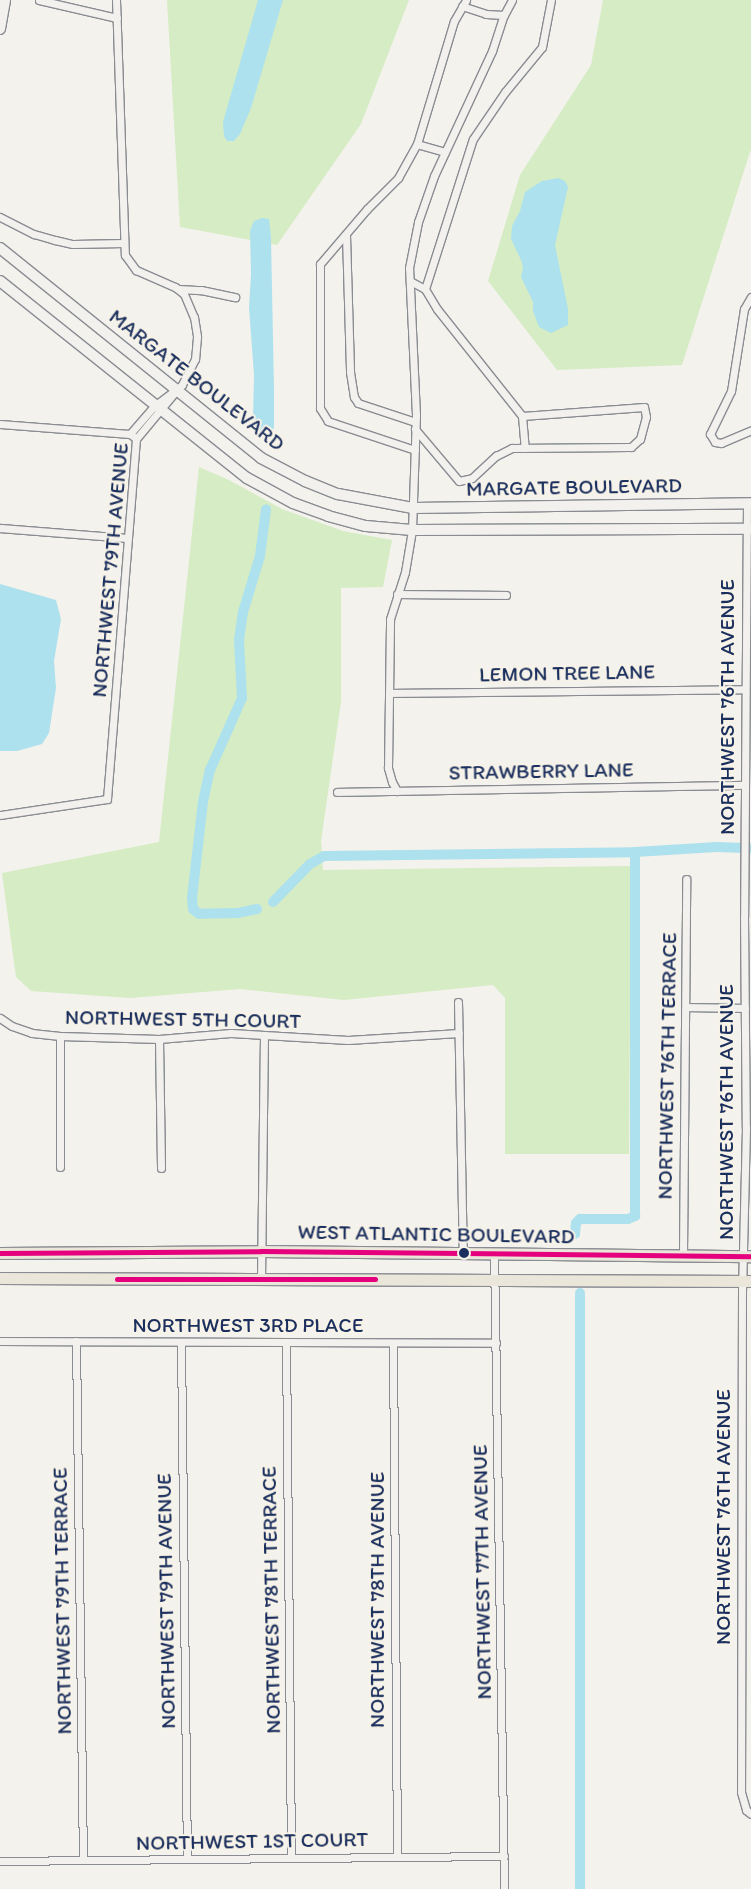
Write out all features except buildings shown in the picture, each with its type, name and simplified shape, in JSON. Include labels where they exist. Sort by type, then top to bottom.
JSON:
[{"type":"main road","name":"WEST ATLANTIC BOULEVARD","points":[[0,1252],[261,1251],[747,1256]]},
{"type":"main road","name":"WEST ATLANTIC BOULEVARD","points":[[0,1278],[261,1280],[494,1278],[746,1281]]},
{"type":"street","points":[[0,29],[5,0]]},
{"type":"street","points":[[39,0],[116,18]]},
{"type":"street","points":[[116,0],[125,255],[131,267],[179,289],[201,290],[235,297]]},
{"type":"street","points":[[397,790],[392,782],[388,768],[390,619],[405,572],[412,530],[415,425],[409,268],[418,222],[445,152],[492,51],[504,15],[512,0]]},
{"type":"street","points":[[425,289],[473,139],[505,92],[542,47],[551,0]]},
{"type":"street","points":[[415,450],[328,421],[320,408],[320,264],[367,209],[398,178],[417,144],[454,21],[464,3],[486,14],[504,15]]},
{"type":"street","points":[[417,144],[445,152]]},
{"type":"street","points":[[0,217],[34,234],[73,244],[124,243]]},
{"type":"street","points":[[346,235],[350,372],[354,397],[358,403],[415,425],[459,481],[472,478],[496,456],[512,448],[631,447],[640,439],[646,417],[644,407],[522,416]]},
{"type":"street","name":"MARGATE BOULEVARD","points":[[0,248],[261,458],[305,481],[338,494],[413,508],[749,503]]},
{"type":"street","name":"MARGATE BOULEVARD","points":[[0,281],[247,478],[293,503],[328,516],[366,526],[412,530],[748,529]]},
{"type":"street","points":[[410,281],[425,289],[437,309],[522,416],[526,448]]},
{"type":"street","points":[[176,391],[182,385],[193,366],[197,349],[194,317],[190,304],[179,289]]},
{"type":"street","points":[[751,297],[744,309],[731,391],[710,434],[715,442],[722,443],[751,430]]},
{"type":"street","name":"NORTHWEST 79TH AVENUE","points":[[0,815],[107,799],[133,437],[158,408],[176,391]]},
{"type":"street","points":[[0,424],[133,437]]},
{"type":"street","name":"NORTHWEST 76TH AVENUE","points":[[749,503],[748,619],[744,689],[745,785],[748,794],[744,838],[747,917],[745,1008],[748,1023],[748,1128],[741,1792],[749,1812]]},
{"type":"street","points":[[0,528],[127,538]]},
{"type":"street","points":[[397,594],[506,595]]},
{"type":"street","name":"LEMON TREE LANE","points":[[389,693],[744,689]]},
{"type":"street","name":"STRAWBERRY LANE","points":[[337,792],[745,785]]},
{"type":"street","name":"NORTHWEST 76TH TERRACE","points":[[682,1254],[686,879]]},
{"type":"street","points":[[458,1002],[463,1254]]},
{"type":"street","points":[[686,1007],[745,1008]]},
{"type":"street","name":"NORTHWEST 5TH COURT","points":[[0,1018],[12,1026],[32,1033],[60,1036],[159,1039],[230,1033],[348,1040],[459,1033]]},
{"type":"street","points":[[261,1280],[264,1035]]},
{"type":"street","points":[[60,1036],[60,1167]]},
{"type":"street","points":[[159,1039],[161,1168]]},
{"type":"street","name":"NORTHWEST 77TH AVENUE","points":[[494,1254],[504,1889]]},
{"type":"street","name":"NORTHWEST 3RD PLACE","points":[[0,1341],[496,1344]]},
{"type":"street","name":"NORTHWEST 79TH TERRACE","points":[[76,1341],[83,1860]]},
{"type":"street","name":"NORTHWEST 79TH AVENUE","points":[[181,1342],[187,1860]]},
{"type":"street","name":"NORTHWEST 78TH TERRACE","points":[[286,1342],[291,1858]]},
{"type":"street","name":"NORTHWEST 78TH AVENUE","points":[[392,1343],[397,1857]]},
{"type":"street","name":"NORTHWEST 1ST COURT","points":[[0,1861],[504,1856]]},
{"type":"green space","points":[[167,0],[409,0],[361,124],[277,245],[180,227]]},
{"type":"green space","points":[[603,0],[751,0],[751,149],[682,365],[557,370],[488,281],[520,175],[591,65]]},
{"type":"green space","points":[[199,467],[229,480],[282,509],[343,531],[392,540],[383,587],[341,588],[341,702],[321,841],[323,870],[631,866],[629,1154],[505,1154],[505,998],[493,985],[344,1000],[240,989],[130,998],[31,991],[16,977],[2,873],[159,842]]},
{"type":"water","points":[[258,0],[283,0],[251,108],[240,134],[234,141],[227,141],[224,136],[223,122]]},
{"type":"water","points":[[558,178],[565,181],[568,187],[555,245],[568,309],[568,325],[551,333],[539,327],[533,311],[533,302],[521,277],[523,267],[521,260],[511,239],[512,226],[520,211],[525,192],[542,181]]},
{"type":"water","points":[[262,218],[269,219],[271,238],[274,389],[274,428],[264,437],[256,433],[253,418],[254,375],[249,308],[251,274],[250,231],[254,221]]},
{"type":"water","points":[[0,584],[56,600],[61,619],[54,661],[56,688],[49,733],[42,744],[17,751],[0,751]]},
{"type":"waterway","points":[[257,909],[238,913],[199,914],[193,909],[192,898],[203,802],[210,770],[242,698],[239,640],[243,612],[260,556],[266,509]]},
{"type":"waterway","points":[[273,902],[310,864],[324,856],[635,852],[717,847],[751,848]]},
{"type":"waterway","points":[[575,1234],[576,1223],[580,1219],[628,1219],[635,1216],[635,852]]},
{"type":"waterway","points":[[580,1293],[580,1889]]},
{"type":"transit line","points":[[0,1253],[261,1251],[751,1256]]},
{"type":"transit line","points":[[117,1279],[375,1279]]}]
